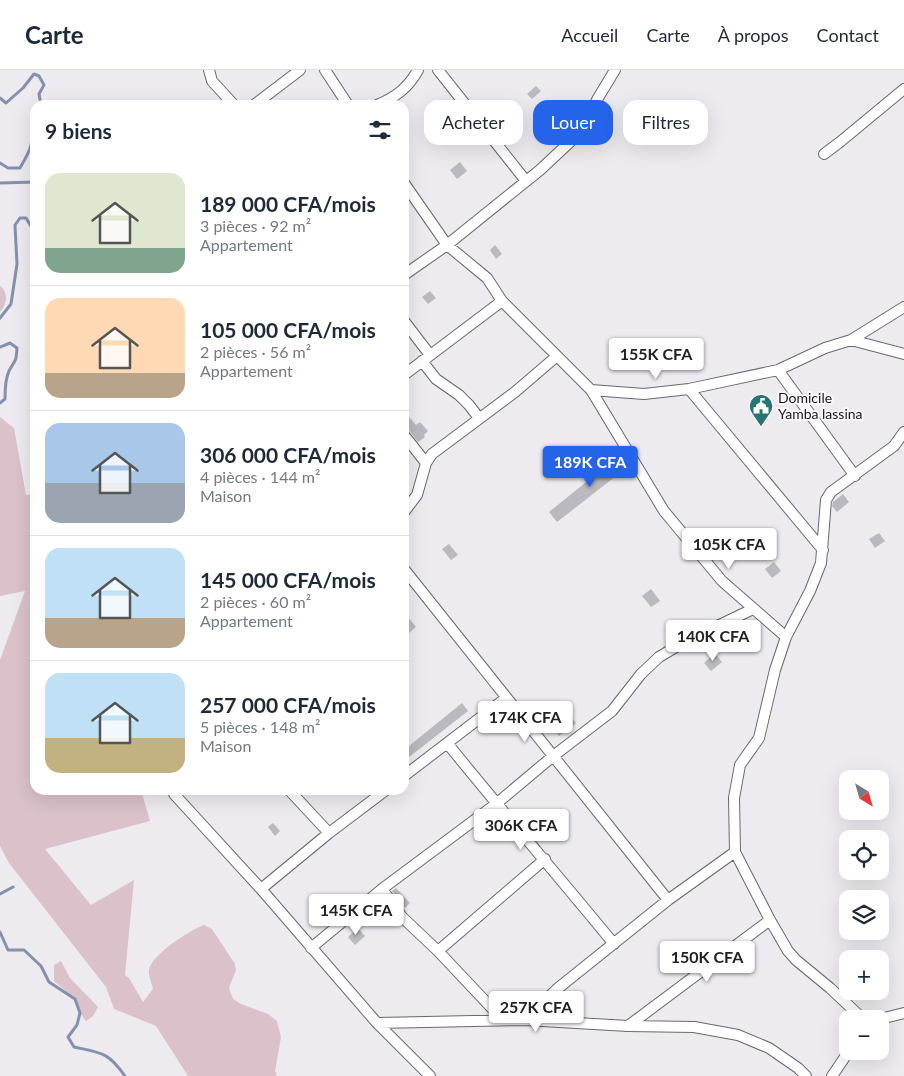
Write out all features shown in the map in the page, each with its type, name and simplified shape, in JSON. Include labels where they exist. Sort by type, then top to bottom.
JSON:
[{"type":"street","points":[[209,70],[212,81],[229,100]]},
{"type":"street","points":[[261,100],[300,70]]},
{"type":"street","points":[[325,70],[345,100]]},
{"type":"street","points":[[388,100],[398,95],[412,81],[418,70]]},
{"type":"street","points":[[438,70],[526,181]]},
{"type":"street","points":[[409,272],[447,245],[526,181],[571,141],[585,123],[615,70]]},
{"type":"street","points":[[824,154],[904,89]]},
{"type":"street","points":[[409,190],[447,245],[487,278],[502,301],[591,390],[664,511],[722,581],[786,637]]},
{"type":"street","points":[[409,371],[502,301]]},
{"type":"street","points":[[591,390],[644,394],[689,389],[778,370],[825,348],[851,340],[904,308]]},
{"type":"street","points":[[409,329],[436,379],[459,395],[479,418]]},
{"type":"street","points":[[851,340],[904,354]]},
{"type":"street","points":[[409,505],[417,495],[426,463],[432,454],[515,392],[558,356]]},
{"type":"street","points":[[778,370],[855,476]]},
{"type":"street","points":[[689,389],[823,550]]},
{"type":"street","points":[[854,1010],[796,960],[788,951],[770,920],[735,852],[734,798],[740,765],[759,738],[775,670],[786,637],[818,571],[823,550],[826,500],[831,492],[894,446],[904,432]]},
{"type":"street","points":[[409,441],[426,463]]},
{"type":"street","points":[[409,575],[552,757],[668,900]]},
{"type":"street","points":[[311,948],[382,889],[496,804],[552,757],[612,711],[641,674],[659,657],[686,641],[753,609]]},
{"type":"street","points":[[409,772],[506,698]]},
{"type":"street","points":[[447,743],[614,944]]},
{"type":"street","points":[[175,795],[261,889],[377,1023],[430,1076]]},
{"type":"street","points":[[294,795],[329,832]]},
{"type":"street","points":[[261,889],[329,832],[379,795]]},
{"type":"street","points":[[524,1020],[557,989],[668,900],[735,852]]},
{"type":"street","points":[[438,951],[545,859]]},
{"type":"street","points":[[382,889],[402,917],[438,951],[504,1020]]},
{"type":"street","points":[[628,1026],[770,920]]},
{"type":"street","points":[[889,1017],[904,1013]]},
{"type":"street","points":[[377,1023],[524,1020],[628,1026],[694,1027],[738,1035],[769,1048],[798,1068],[806,1076]]},
{"type":"street","points":[[832,1076],[842,1060]]},
{"type":"shaded area","points":[[0,286],[5,292],[6,299],[0,312]]},
{"type":"shaded area","points":[[0,417],[14,428],[26,495],[30,495],[30,795],[142,795],[150,821],[45,849],[91,905],[134,880],[125,975],[129,978],[143,1002],[153,989],[149,970],[156,957],[181,937],[204,925],[212,929],[235,964],[236,970],[229,988],[233,999],[268,1014],[277,1021],[281,1037],[275,1071],[277,1076],[188,1076],[156,1026],[114,1009],[106,987],[9,863],[0,846],[0,660],[25,591],[0,596]]},
{"type":"shaded area","points":[[61,961],[70,978],[98,1007],[93,1016],[86,1021],[80,1013],[75,999],[54,981],[54,965]]},
{"type":"building","points":[[536,86],[541,91],[532,99],[527,94]]},
{"type":"building","points":[[460,162],[467,171],[457,179],[450,170]]},
{"type":"building","points":[[495,245],[502,254],[496,259],[490,250]]},
{"type":"building","points":[[430,291],[436,298],[428,304],[422,297]]},
{"type":"building","points":[[409,417],[416,425],[420,422],[428,431],[424,435],[425,437],[418,442],[409,430]]},
{"type":"building","points":[[621,454],[629,466],[557,522],[549,512]]},
{"type":"building","points":[[843,494],[849,502],[837,512],[832,506],[833,502]]},
{"type":"building","points":[[879,533],[885,541],[875,548],[869,539]]},
{"type":"building","points":[[449,544],[458,555],[451,560],[442,549]]},
{"type":"building","points":[[774,562],[781,571],[772,578],[765,569]]},
{"type":"building","points":[[651,589],[660,601],[651,607],[642,596]]},
{"type":"building","points":[[409,618],[416,627],[409,633]]},
{"type":"building","points":[[715,653],[722,662],[711,671],[704,663]]},
{"type":"building","points":[[462,703],[468,711],[409,757],[409,746]]},
{"type":"building","points":[[567,712],[576,723],[559,736],[550,725]]},
{"type":"building","points":[[273,823],[280,831],[275,836],[268,827]]},
{"type":"building","points":[[396,888],[410,903],[405,908],[392,891]]},
{"type":"building","points":[[358,928],[365,936],[355,945],[348,937]]},
{"type":"waterway","points":[[0,98],[6,103],[23,88],[34,74],[39,76],[44,85],[39,94],[40,100]]},
{"type":"waterway","points":[[0,163],[8,168],[20,168],[30,148]]},
{"type":"waterway","points":[[0,183],[30,182]]},
{"type":"waterway","points":[[0,318],[11,304],[17,264],[15,225],[20,218],[26,218],[30,225]]},
{"type":"waterway","points":[[0,347],[10,343],[17,348],[16,359],[7,377],[5,399],[0,403]]},
{"type":"waterway","points":[[0,894],[13,887]]},
{"type":"waterway","points":[[0,932],[8,950],[24,950],[41,966],[49,982],[75,999],[80,1013],[77,1025],[68,1037],[74,1047],[104,1055],[114,1062],[125,1076]]},
{"type":"place","name":"Domicile Yamba lassina","points":[[761,427]]}]
